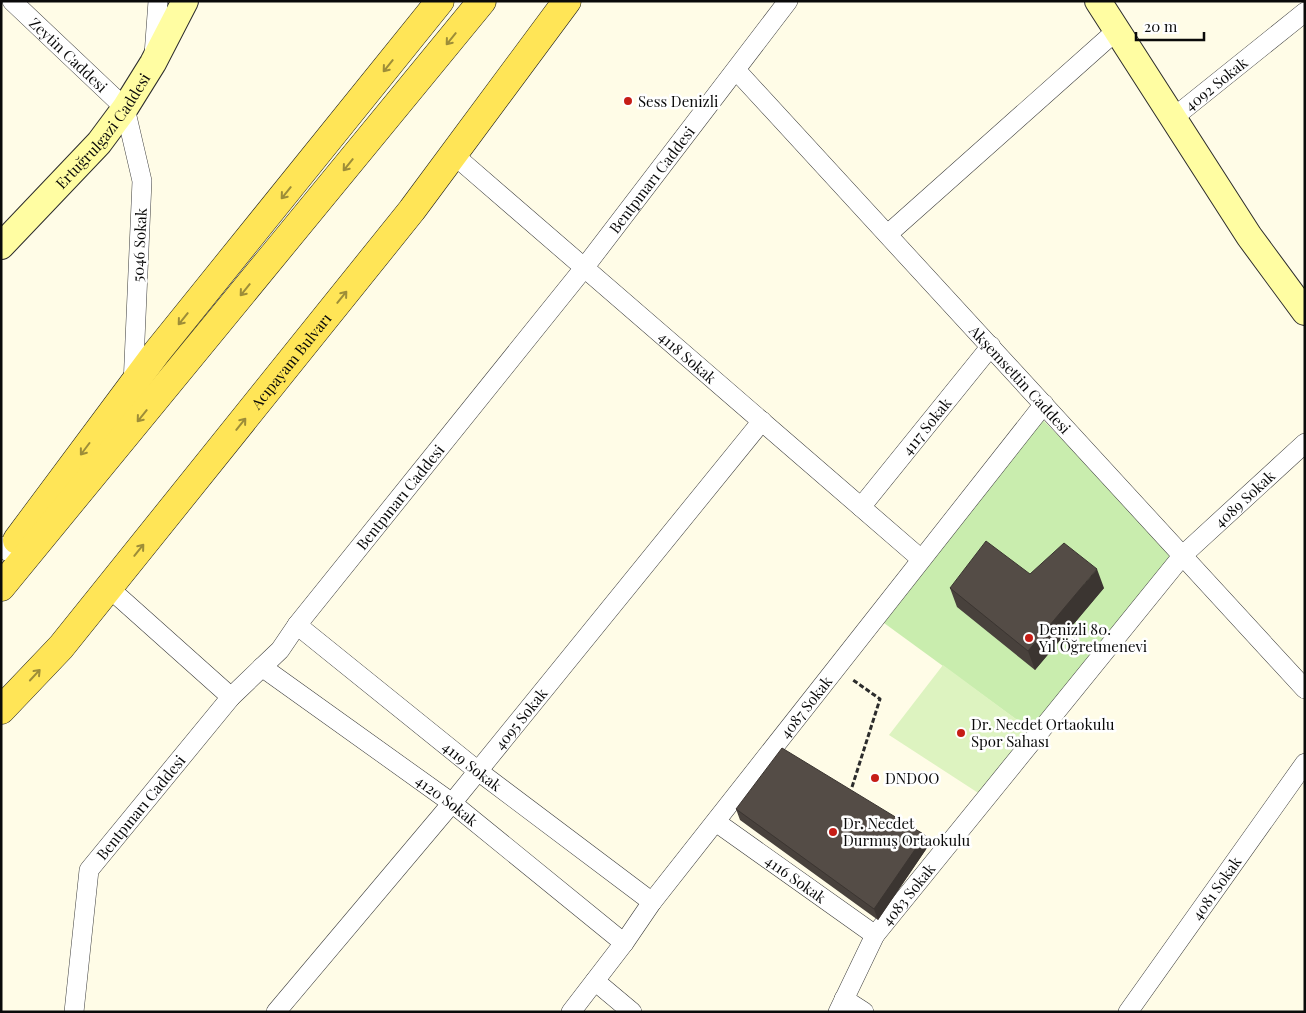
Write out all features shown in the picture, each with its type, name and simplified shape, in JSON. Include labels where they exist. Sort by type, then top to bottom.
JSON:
[{"type":"main road","points":[[3,552],[157,352],[440,1]]},
{"type":"main road","points":[[1,587],[482,1]]},
{"type":"main road","name":"Acıpayam Bulvarı","points":[[1,710],[61,647],[412,210],[567,1]]},
{"type":"street","name":"Zeytin Caddesi","points":[[12,1],[125,108]]},
{"type":"street","points":[[153,63],[158,1]]},
{"type":"street","name":"Ertuğrulgazi Caddesi","points":[[1,246],[99,143],[125,108],[153,63],[185,1]]},
{"type":"street","name":"Bentpınarı Caddesi","points":[[74,1012],[88,870],[231,697],[280,650],[297,625],[584,268],[788,1]]},
{"type":"street","points":[[1098,1],[1248,236],[1305,312]]},
{"type":"street","name":"4092 Sokak","points":[[1173,118],[1305,12]]},
{"type":"street","points":[[888,234],[1116,31]]},
{"type":"street","name":"Akşemsettin Caddesi","points":[[736,70],[1305,689]]},
{"type":"street","name":"5046 Sokak","points":[[125,108],[142,181],[133,385]]},
{"type":"street","name":"4118 Sokak","points":[[454,155],[921,559]]},
{"type":"street","name":"4117 Sokak","points":[[861,507],[990,346]]},
{"type":"street","name":"4087 Sokak","points":[[571,1012],[624,943],[652,902],[1044,404]]},
{"type":"street","name":"4095 Sokak","points":[[276,1012],[452,803],[762,422]]},
{"type":"street","name":"4089 Sokak","points":[[1182,555],[1305,443]]},
{"type":"street","name":"4083 Sokak","points":[[841,1006],[875,935],[1182,555]]},
{"type":"street","points":[[109,588],[231,697]]},
{"type":"street","name":"4119 Sokak","points":[[297,625],[478,771],[652,902]]},
{"type":"street","name":"4120 Sokak","points":[[262,667],[452,803],[624,943]]},
{"type":"street","name":"4081 Sokak","points":[[1128,1012],[1305,763]]},
{"type":"street","name":"4116 Sokak","points":[[716,822],[875,935]]},
{"type":"street","points":[[595,981],[632,1012]]},
{"type":"street","points":[[841,1006],[864,1012]]},
{"type":"path","points":[[836,668],[880,699],[852,788]]},
{"type":"green space","points":[[1043,420],[1174,553],[1032,731],[884,623]]},
{"type":"green space","name":"Dr. Necdet Ortaokulu Spor Sahası","points":[[943,665],[1032,731],[986,798],[889,735]]},
{"type":"building","name":"Denizli 80. Yıl Öğretmenevi","points":[[986,541],[1030,574],[1064,543],[1097,569],[1028,651],[950,588]]},
{"type":"building","name":"Dr. Necdet Durmuş Ortaokulu","points":[[782,748],[925,835],[874,909],[736,809]]},
{"type":"place","name":"Sess Denizli","points":[[628,101]]},
{"type":"place","name":"Denizli 80. Yıl Öğretmenevi","points":[[1029,638]]},
{"type":"place","name":"Dr. Necdet Ortaokulu Spor Sahası","points":[[961,733]]},
{"type":"place","name":"DNDOO","points":[[875,778]]},
{"type":"place","name":"Dr. Necdet Durmuş Ortaokulu","points":[[833,832]]}]
